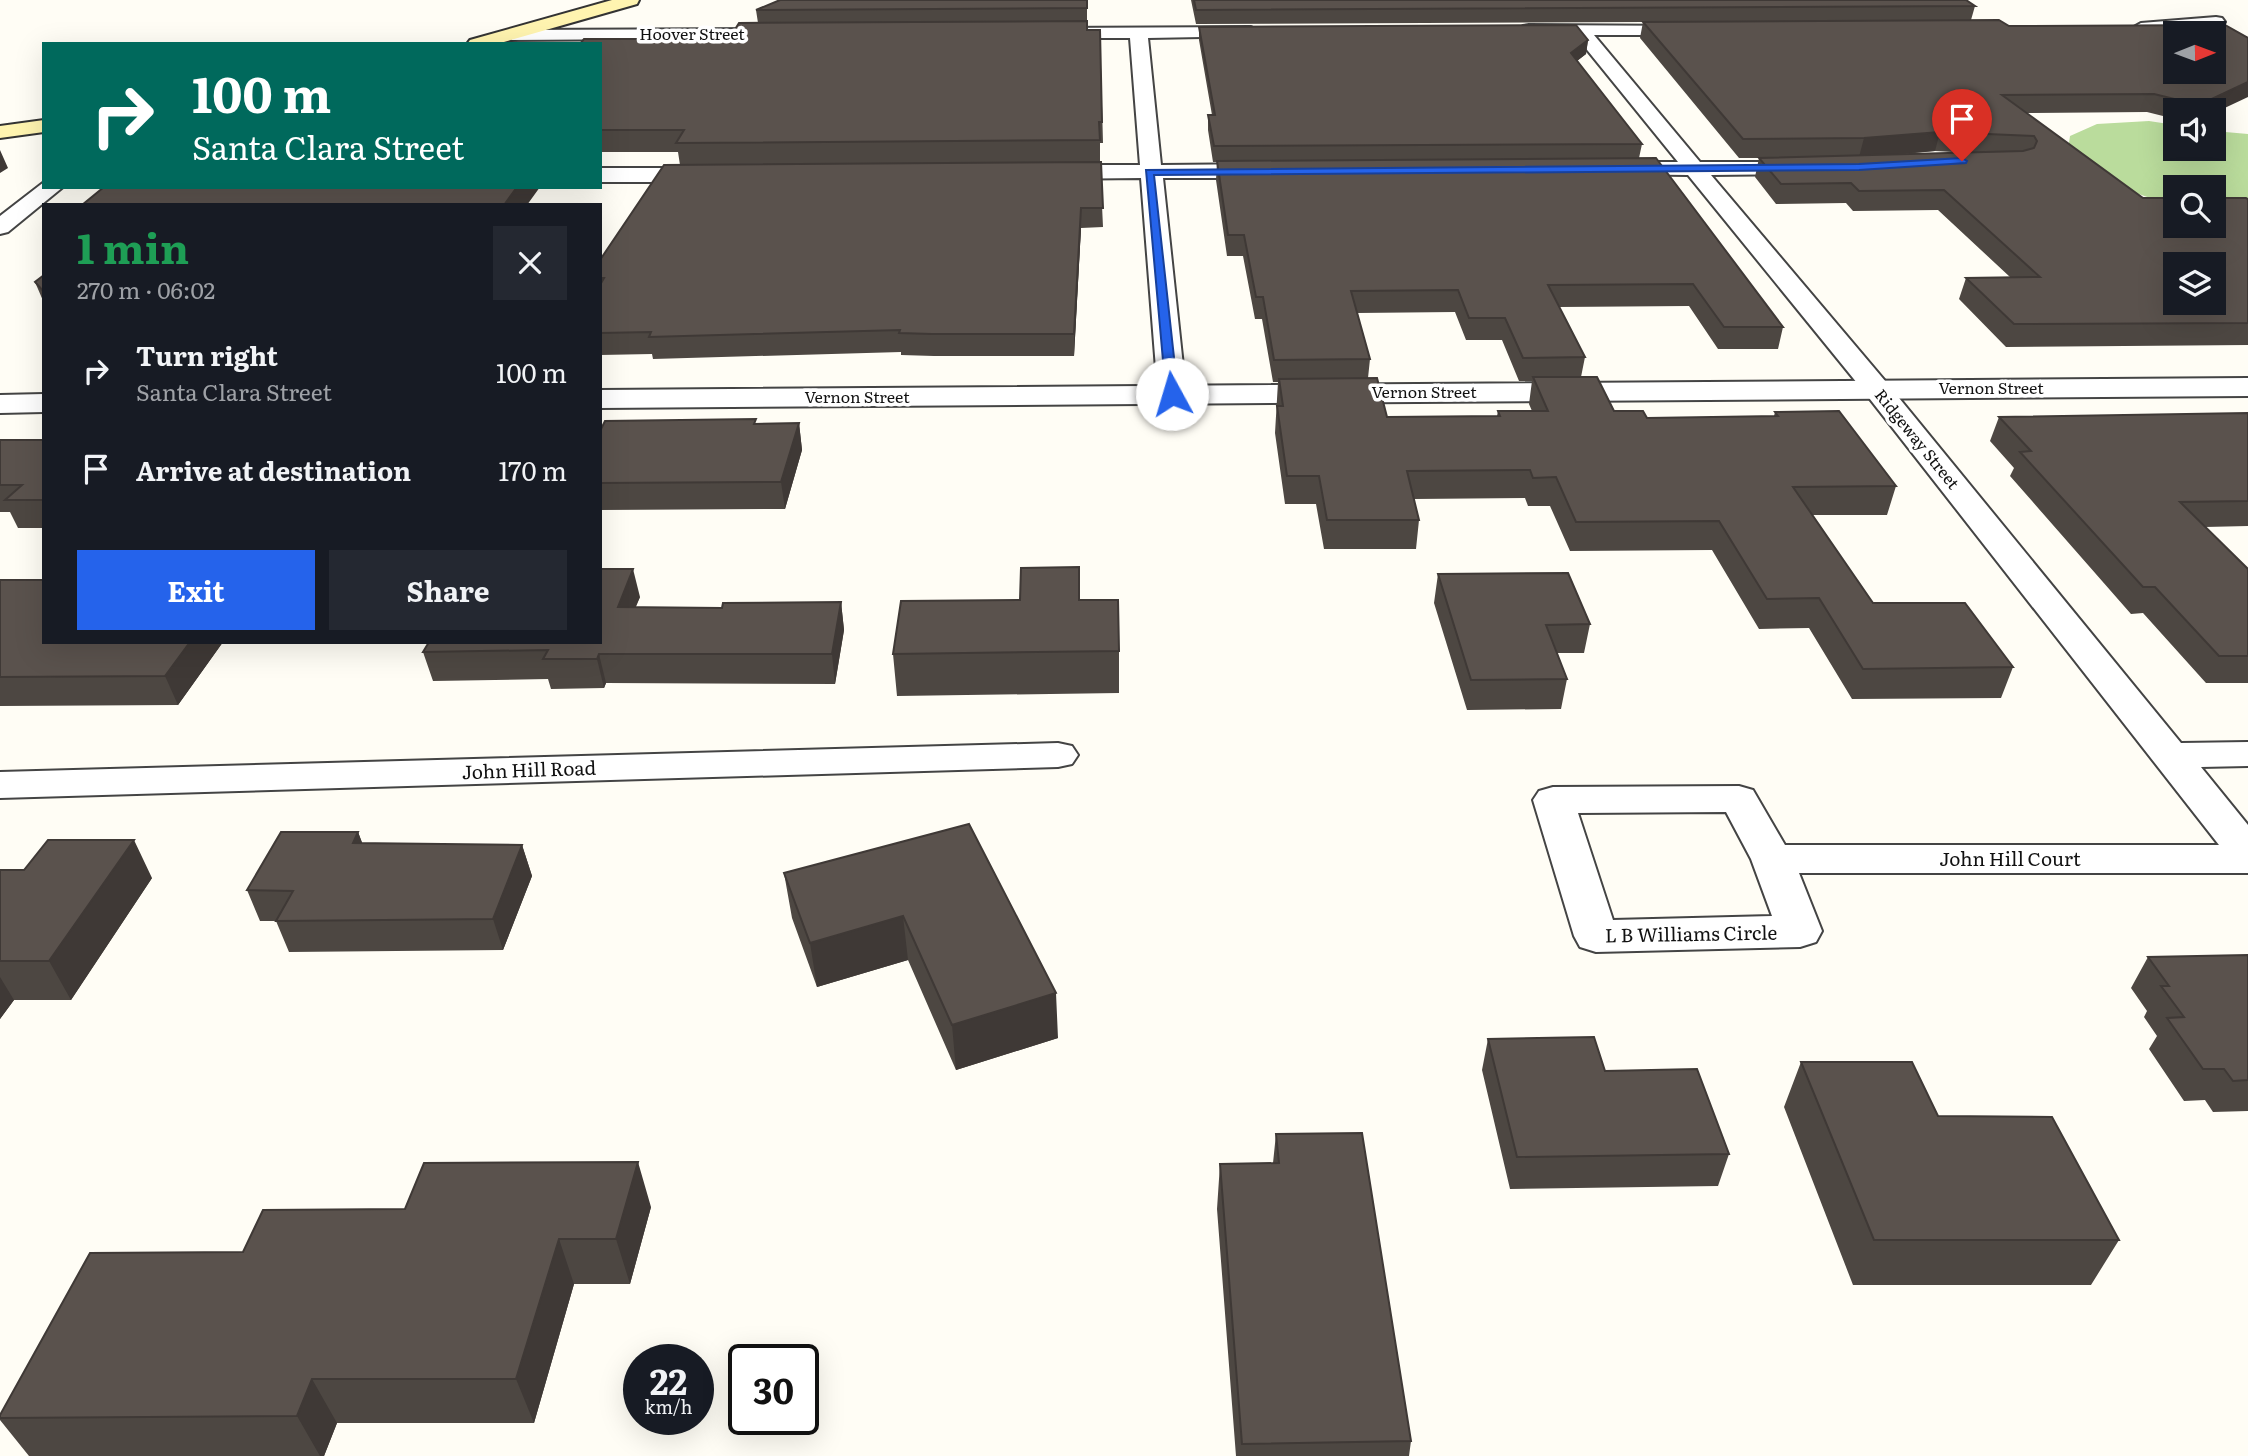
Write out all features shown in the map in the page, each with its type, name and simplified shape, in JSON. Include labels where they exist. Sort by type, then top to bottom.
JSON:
[{"type":"main road","points":[[484,42],[631,0]]},
{"type":"main road","points":[[0,132],[42,126]]},
{"type":"street","points":[[1640,10],[1659,30]]},
{"type":"street","points":[[2125,28],[2163,27]]},
{"type":"street","points":[[1511,30],[1713,29]]},
{"type":"street","name":"Ridgeway Street","points":[[1580,30],[1876,388],[2248,853]]},
{"type":"street","points":[[1138,32],[1149,172],[1172,394]]},
{"type":"street","points":[[1028,33],[1262,32]]},
{"type":"street","name":"Hoover Street","points":[[512,35],[794,34]]},
{"type":"street","points":[[1586,169],[1832,167]]},
{"type":"street","points":[[1023,173],[1286,171]]},
{"type":"street","points":[[602,184],[729,175]]},
{"type":"street","points":[[0,227],[49,189]]},
{"type":"street","name":"Vernon Street","points":[[602,399],[2248,387]]},
{"type":"street","points":[[0,404],[42,403]]},
{"type":"street","points":[[2169,755],[2248,754]]},
{"type":"street","name":"John Hill Road","points":[[0,785],[1058,755]]},
{"type":"street","name":"L B Williams Circle","points":[[1739,799],[1772,859],[1800,931],[1596,936],[1553,800],[1739,799]]},
{"type":"street","name":"John Hill Court","points":[[1772,859],[2248,859]]},
{"type":"green space","points":[[2149,121],[2163,123],[2163,161],[2226,161],[2226,132],[2248,134],[2248,199],[2226,200],[2226,175],[2163,175],[2163,199],[2153,199],[2099,180],[2067,156],[2070,136],[2097,124]]},
{"type":"building","points":[[780,0],[1087,0],[1087,8],[756,10]]},
{"type":"building","points":[[1194,0],[1966,0],[1975,6],[1196,10]]},
{"type":"building","points":[[1999,20],[2009,26],[2163,25],[2163,84],[2226,84],[2226,26],[2248,38],[2248,82],[2214,98],[2170,98],[2154,94],[2002,95],[2143,198],[2163,198],[2163,238],[2226,238],[2226,198],[2248,199],[2248,323],[2014,324],[1966,278],[2040,277],[1944,190],[1859,191],[1851,183],[1781,184],[1759,158],[2023,151],[2034,148],[2037,141],[2034,136],[1940,132],[1864,138],[1743,139],[1643,22]]},
{"type":"building","points":[[1087,21],[1087,30],[1100,30],[1100,140],[676,143],[684,130],[602,130],[602,42],[582,42],[584,39],[729,39],[739,23]]},
{"type":"building","points":[[1576,25],[1588,40],[1571,53],[1642,144],[1214,146],[1208,115],[1215,115],[1199,27]]},
{"type":"building","points":[[1656,158],[1783,327],[1724,327],[1693,284],[1548,285],[1585,357],[1523,358],[1505,318],[1469,318],[1458,290],[1351,291],[1370,359],[1274,360],[1263,297],[1256,297],[1244,235],[1228,235],[1217,161]]},
{"type":"building","points":[[1101,162],[1103,208],[1081,208],[1074,334],[932,334],[899,333],[900,330],[649,337],[651,332],[602,333],[602,257],[664,165]]},
{"type":"building","points":[[102,189],[516,189],[505,203],[84,203]]},
{"type":"building","points":[[42,277],[42,290],[35,282]]},
{"type":"building","points":[[1533,377],[1597,377],[1614,411],[1643,411],[1647,418],[1778,416],[1775,412],[1839,411],[1896,486],[1793,487],[1873,603],[1965,603],[2013,667],[1863,669],[1819,598],[1767,599],[1719,521],[1576,522],[1556,477],[1533,478],[1530,470],[1407,471],[1419,520],[1327,520],[1319,476],[1287,476],[1277,406],[1283,406],[1279,379],[1377,378],[1387,417],[1500,416],[1498,411],[1548,411]]},
{"type":"building","points":[[2248,413],[2248,501],[2180,502],[2248,569],[2248,656],[2219,656],[2155,587],[2143,587],[2020,452],[2031,451],[1999,417]]},
{"type":"building","points":[[756,419],[754,424],[799,423],[781,482],[602,483],[602,427],[605,421]]},
{"type":"building","points":[[0,440],[42,440],[42,500],[5,500],[22,485],[0,485]]},
{"type":"building","points":[[1079,567],[1079,600],[1118,600],[1119,651],[893,654],[901,601],[1020,600],[1021,568]]},
{"type":"building","points":[[602,569],[633,569],[618,607],[722,608],[723,603],[841,602],[832,654],[599,654],[597,659],[543,659],[548,650],[423,652],[428,644],[602,644]]},
{"type":"building","points":[[1568,573],[1590,624],[1546,625],[1567,679],[1471,680],[1438,574]]},
{"type":"building","points":[[0,580],[42,580],[42,644],[189,644],[165,676],[0,677]]},
{"type":"building","points":[[969,824],[1056,993],[952,1025],[903,916],[810,943],[784,873]]},
{"type":"building","points":[[281,832],[358,832],[353,843],[522,845],[493,919],[276,921],[293,891],[247,890]]},
{"type":"building","points":[[48,840],[134,840],[49,961],[0,961],[0,870],[24,870]]},
{"type":"building","points":[[2248,955],[2248,1080],[2233,1081],[2224,1069],[2203,1069],[2167,1018],[2184,1017],[2161,986],[2169,986],[2148,957]]},
{"type":"building","points":[[1594,1037],[1605,1071],[1697,1069],[1729,1154],[1517,1157],[1488,1039]]},
{"type":"building","points":[[1801,1062],[1912,1062],[1938,1116],[2052,1117],[2119,1240],[1874,1240]]},
{"type":"building","points":[[1362,1133],[1411,1441],[1242,1444],[1220,1164],[1279,1163],[1276,1134]]},
{"type":"building","points":[[638,1162],[616,1239],[559,1239],[516,1379],[312,1379],[297,1416],[0,1418],[90,1253],[243,1252],[263,1210],[405,1209],[424,1163]]},
{"type":"route","points":[[1172,394],[1149,172],[1859,167],[1962,161]]}]
